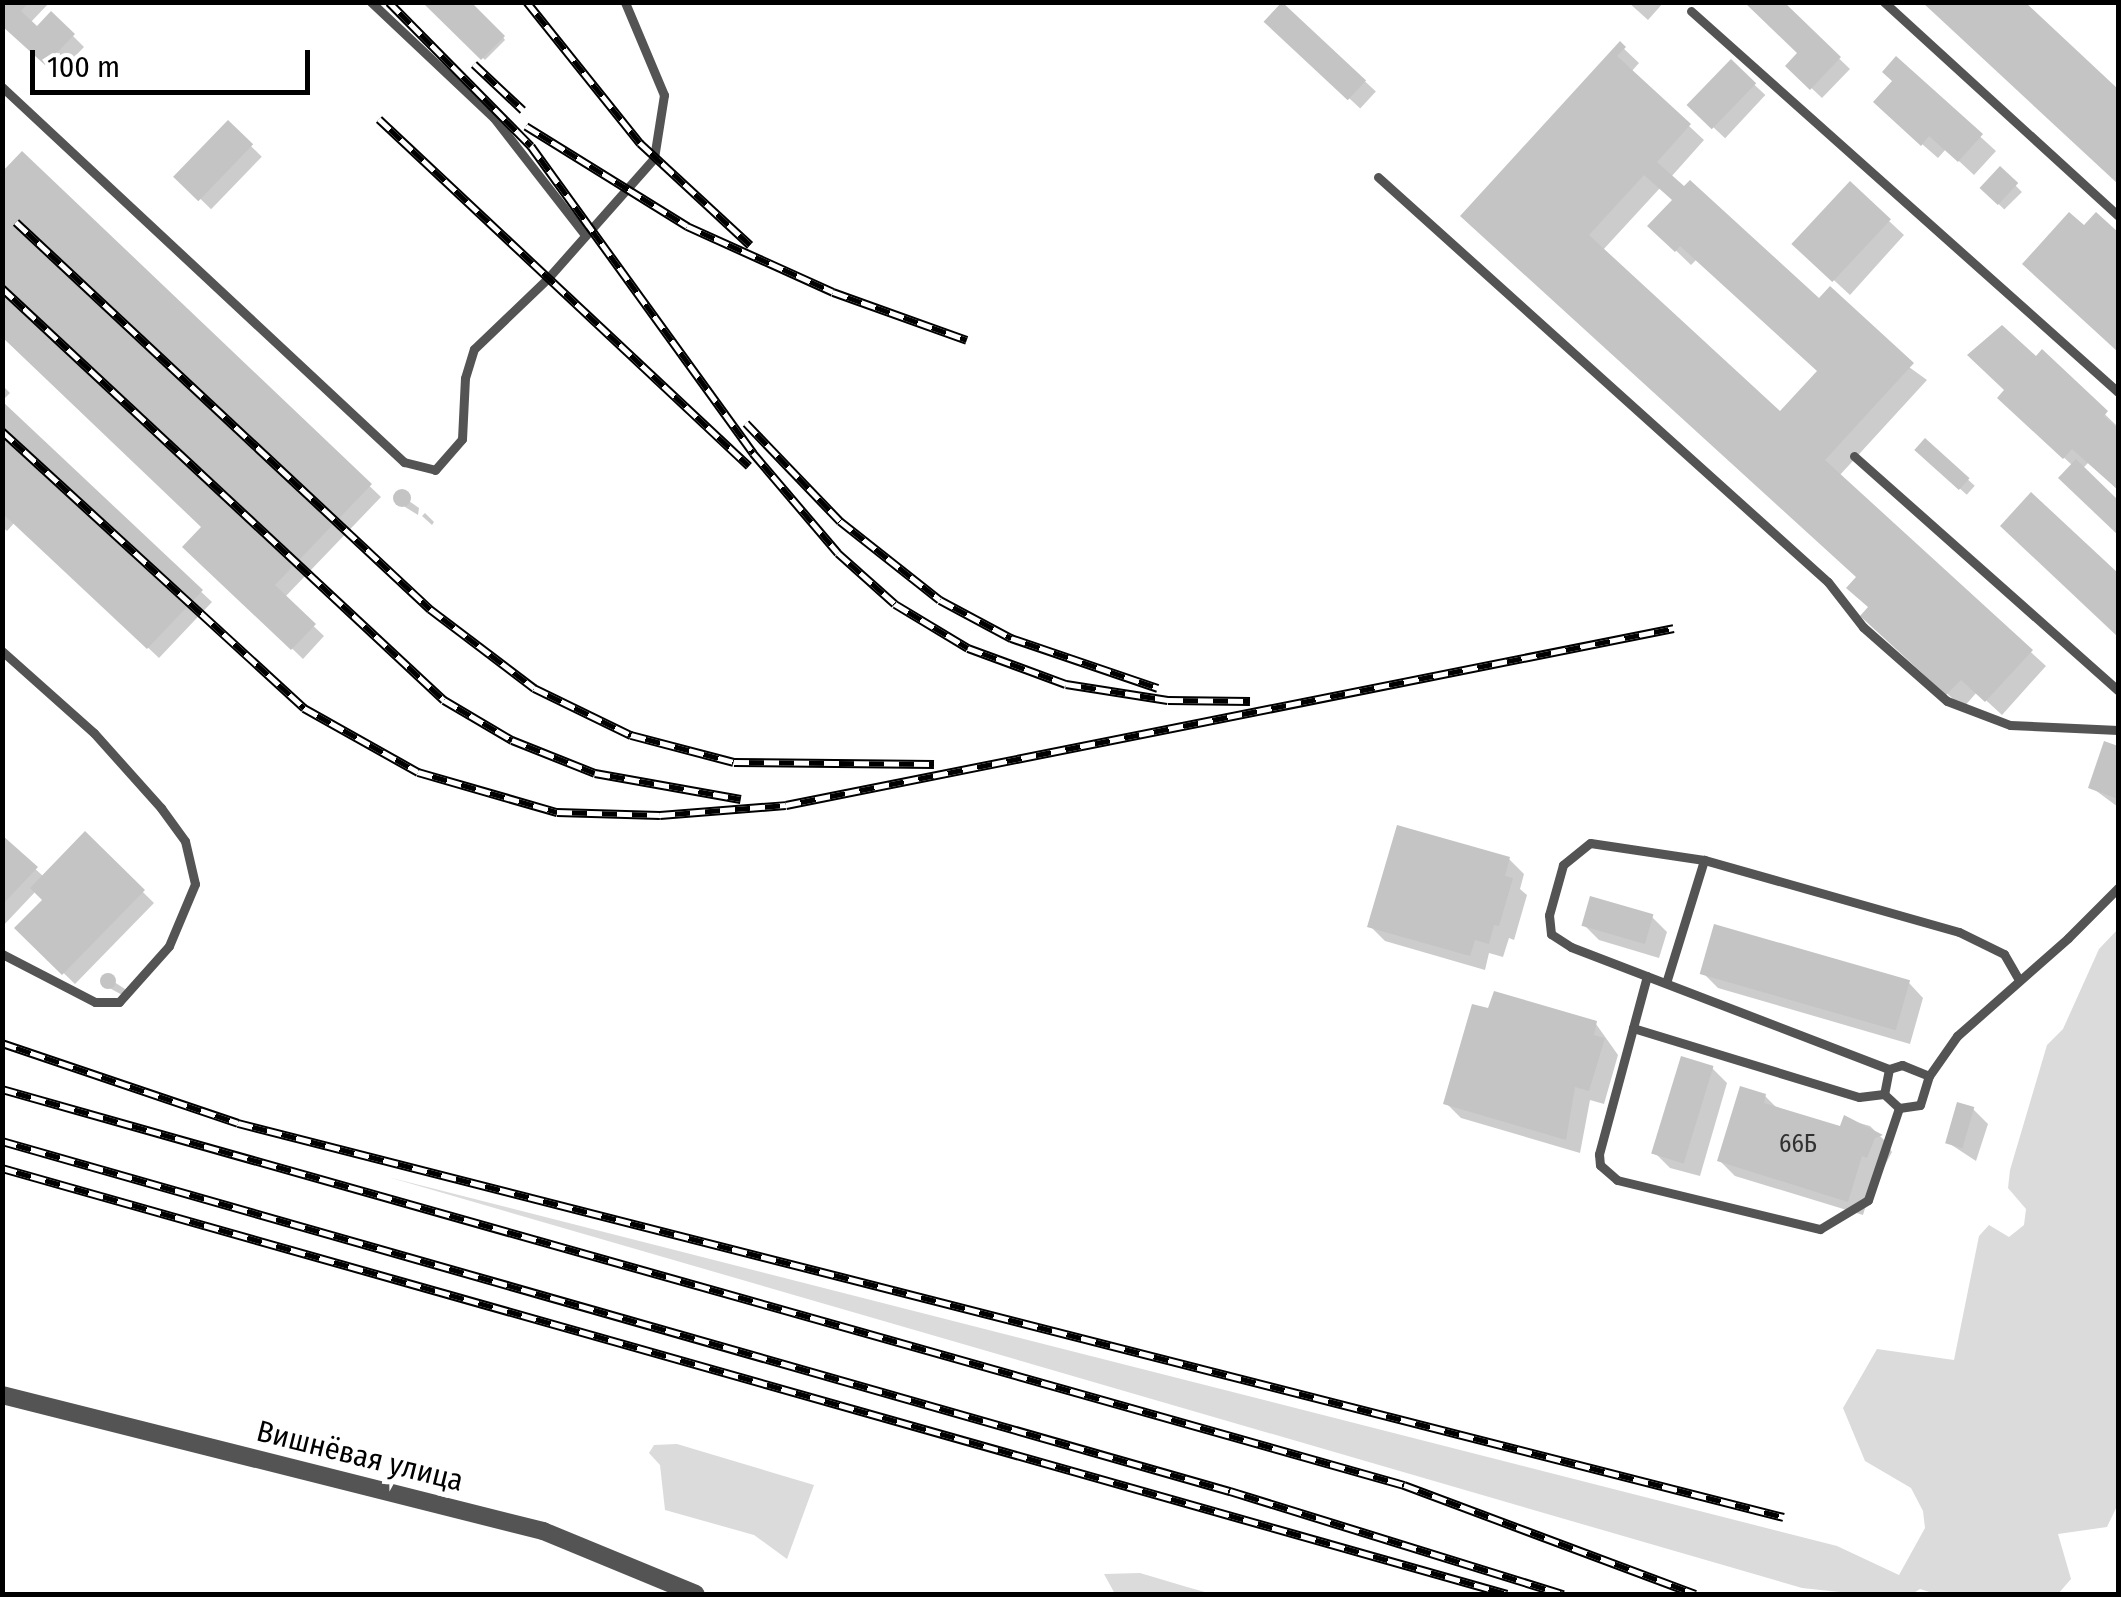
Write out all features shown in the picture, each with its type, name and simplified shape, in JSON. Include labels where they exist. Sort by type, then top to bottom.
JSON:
[{"type":"street","name":"Вишнёвая улица","points":[[2,1395],[544,1530],[696,1594]]},
{"type":"lane","points":[[370,2],[494,118],[586,235]]},
{"type":"lane","points":[[2,86],[404,462],[425,472],[444,466],[459,449],[474,349],[586,235],[654,158],[663,128],[659,71],[624,2]]},
{"type":"lane","points":[[1884,2],[2118,216]]},
{"type":"lane","points":[[1691,11],[2118,392]]},
{"type":"lane","points":[[1378,177],[1828,582],[1862,627],[1946,701],[2010,726],[2118,730]]},
{"type":"lane","points":[[1854,456],[2118,690]]},
{"type":"lane","points":[[2,651],[94,733],[161,808],[185,841],[195,884],[169,946],[118,1002],[95,1002],[2,954]]},
{"type":"lane","points":[[1929,1076],[1902,1065],[1889,1069],[1647,976],[1551,934],[1549,916],[1563,865],[1590,843],[1704,860],[1959,932],[2004,954],[2019,980]]},
{"type":"lane","points":[[1666,983],[1704,860]]},
{"type":"lane","points":[[1898,1108],[1920,1105],[1929,1076],[1958,1036],[2118,888]]},
{"type":"lane","points":[[1647,976],[1599,1154],[1617,1180],[1820,1228],[1868,1200],[1898,1108]]},
{"type":"lane","points":[[1633,1028],[1859,1097],[1884,1094]]},
{"type":"lane","points":[[1884,1094],[1889,1069]]},
{"type":"lane","points":[[1884,1094],[1898,1108]]},
{"type":"shaded area","points":[[2118,929],[2118,1504],[2107,1527],[2058,1534],[2071,1579],[2058,1594],[1936,1594],[1920,1589],[1912,1594],[1858,1594],[1802,1588],[388,1177],[1837,1546],[1899,1575],[1925,1528],[1923,1511],[1911,1488],[1865,1461],[1843,1408],[1877,1349],[1954,1360],[1979,1236],[1989,1225],[2009,1237],[2024,1225],[2026,1209],[2008,1188],[2010,1170],[2047,1045],[2063,1029],[2099,949]]},
{"type":"shaded area","points":[[677,1444],[814,1485],[787,1559],[754,1535],[665,1510],[660,1465],[649,1453],[654,1445]]},
{"type":"shaded area","points":[[1140,1573],[1212,1594],[1115,1594],[1104,1574]]},
{"type":"building","points":[[2,2],[29,2],[21,11],[37,26],[51,11],[75,34],[45,65],[2,26]]},
{"type":"building","points":[[422,2],[471,2],[505,36],[481,60]]},
{"type":"building","points":[[1282,2],[1366,80],[1348,100],[1264,22]]},
{"type":"building","points":[[1744,2],[1784,2],[1841,57],[1810,90],[1785,66],[1797,53]]},
{"type":"building","points":[[1922,2],[2025,2],[2118,89],[2118,184]]},
{"type":"building","points":[[1620,41],[1626,47],[1617,56],[1691,124],[1657,162],[1684,186],[1690,180],[1819,298],[1830,286],[1914,363],[1825,460],[2033,650],[1985,702],[1961,680],[1946,695],[1860,616],[1868,607],[1846,588],[1856,577],[1460,216]],"holes":[[[1644,175],[1672,200],[1647,226],[1675,252],[1680,246],[1817,371],[1780,411],[1589,235]]]},
{"type":"building","points":[[1896,56],[1983,134],[1958,162],[1929,136],[1921,146],[1873,102],[1892,81],[1882,72]]},
{"type":"building","points":[[1731,59],[1756,83],[1712,129],[1687,105]]},
{"type":"building","points":[[228,120],[253,144],[198,201],[173,177]]},
{"type":"building","points":[[22,151],[372,484],[275,585],[316,624],[291,650],[182,547],[201,527],[2,337],[2,172]]},
{"type":"building","points":[[2000,166],[2018,183],[1998,205],[1980,188]]},
{"type":"building","points":[[1850,181],[1891,219],[1832,282],[1791,244]]},
{"type":"building","points":[[2069,212],[2084,225],[2096,212],[2118,232],[2118,352],[2022,264]]},
{"type":"building","points":[[2002,325],[2036,356],[2042,349],[2108,411],[2104,416],[2118,429],[2118,490],[2072,449],[2063,459],[1997,398],[2004,390],[1967,355]]},
{"type":"building","points":[[2,401],[203,590],[147,649],[2,513]]},
{"type":"building","points":[[1925,438],[1970,478],[1959,490],[1914,450]]},
{"type":"building","points":[[2076,459],[2118,500],[2118,535],[2058,478]]},
{"type":"building","points":[[402,489],[411,498],[402,507],[393,498]]},
{"type":"building","points":[[2031,492],[2118,573],[2118,637],[2000,526]]},
{"type":"building","points":[[2104,741],[2118,746],[2118,799],[2088,788]]},
{"type":"building","points":[[1397,825],[1510,857],[1505,876],[1513,878],[1499,926],[1494,925],[1489,944],[1475,940],[1470,956],[1367,927]]},
{"type":"building","points":[[85,831],[145,890],[62,975],[14,928],[42,900],[30,888]]},
{"type":"building","points":[[2,835],[38,867],[2,905]]},
{"type":"building","points":[[1590,896],[1653,914],[1645,944],[1581,926]]},
{"type":"building","points":[[1714,924],[1910,980],[1896,1030],[1700,974]]},
{"type":"building","points":[[108,973],[116,981],[108,989],[100,981]]},
{"type":"building","points":[[1494,991],[1597,1021],[1594,1035],[1605,1038],[1589,1091],[1575,1087],[1566,1140],[1443,1104],[1472,1004],[1488,1008]]},
{"type":"building","points":[[1681,1056],[1714,1066],[1684,1163],[1651,1154]]},
{"type":"building","points":[[1740,1086],[1766,1094],[1764,1103],[1840,1126],[1844,1115],[1883,1135],[1875,1138],[1867,1158],[1862,1156],[1848,1202],[1717,1161]]},
{"type":"building","points":[[1957,1102],[1974,1107],[1962,1148],[1945,1143]]},
{"type":"railway","points":[[389,2],[531,146],[753,453],[838,553],[895,604],[968,648],[1066,684],[1168,700],[1250,701]]},
{"type":"railway","points":[[527,2],[640,143],[750,245]]},
{"type":"railway","points":[[474,64],[523,110]]},
{"type":"railway","points":[[379,119],[749,466]]},
{"type":"railway","points":[[526,126],[687,226],[833,292],[967,340]]},
{"type":"railway","points":[[16,222],[430,609],[534,688],[631,735],[734,762],[934,764]]},
{"type":"railway","points":[[2,288],[444,700],[512,740],[595,773],[741,799]]},
{"type":"railway","points":[[746,423],[840,521],[940,600],[1011,638],[1158,688]]},
{"type":"railway","points":[[2,431],[304,708],[418,772],[557,812],[660,815],[786,805],[1674,628]]},
{"type":"railway","points":[[2,1043],[238,1123],[1784,1517]]},
{"type":"railway","points":[[2,1089],[1404,1485],[1695,1594]]},
{"type":"railway","points":[[2,1141],[1230,1491],[1563,1594]]},
{"type":"railway","points":[[2,1168],[1507,1594]]}]
